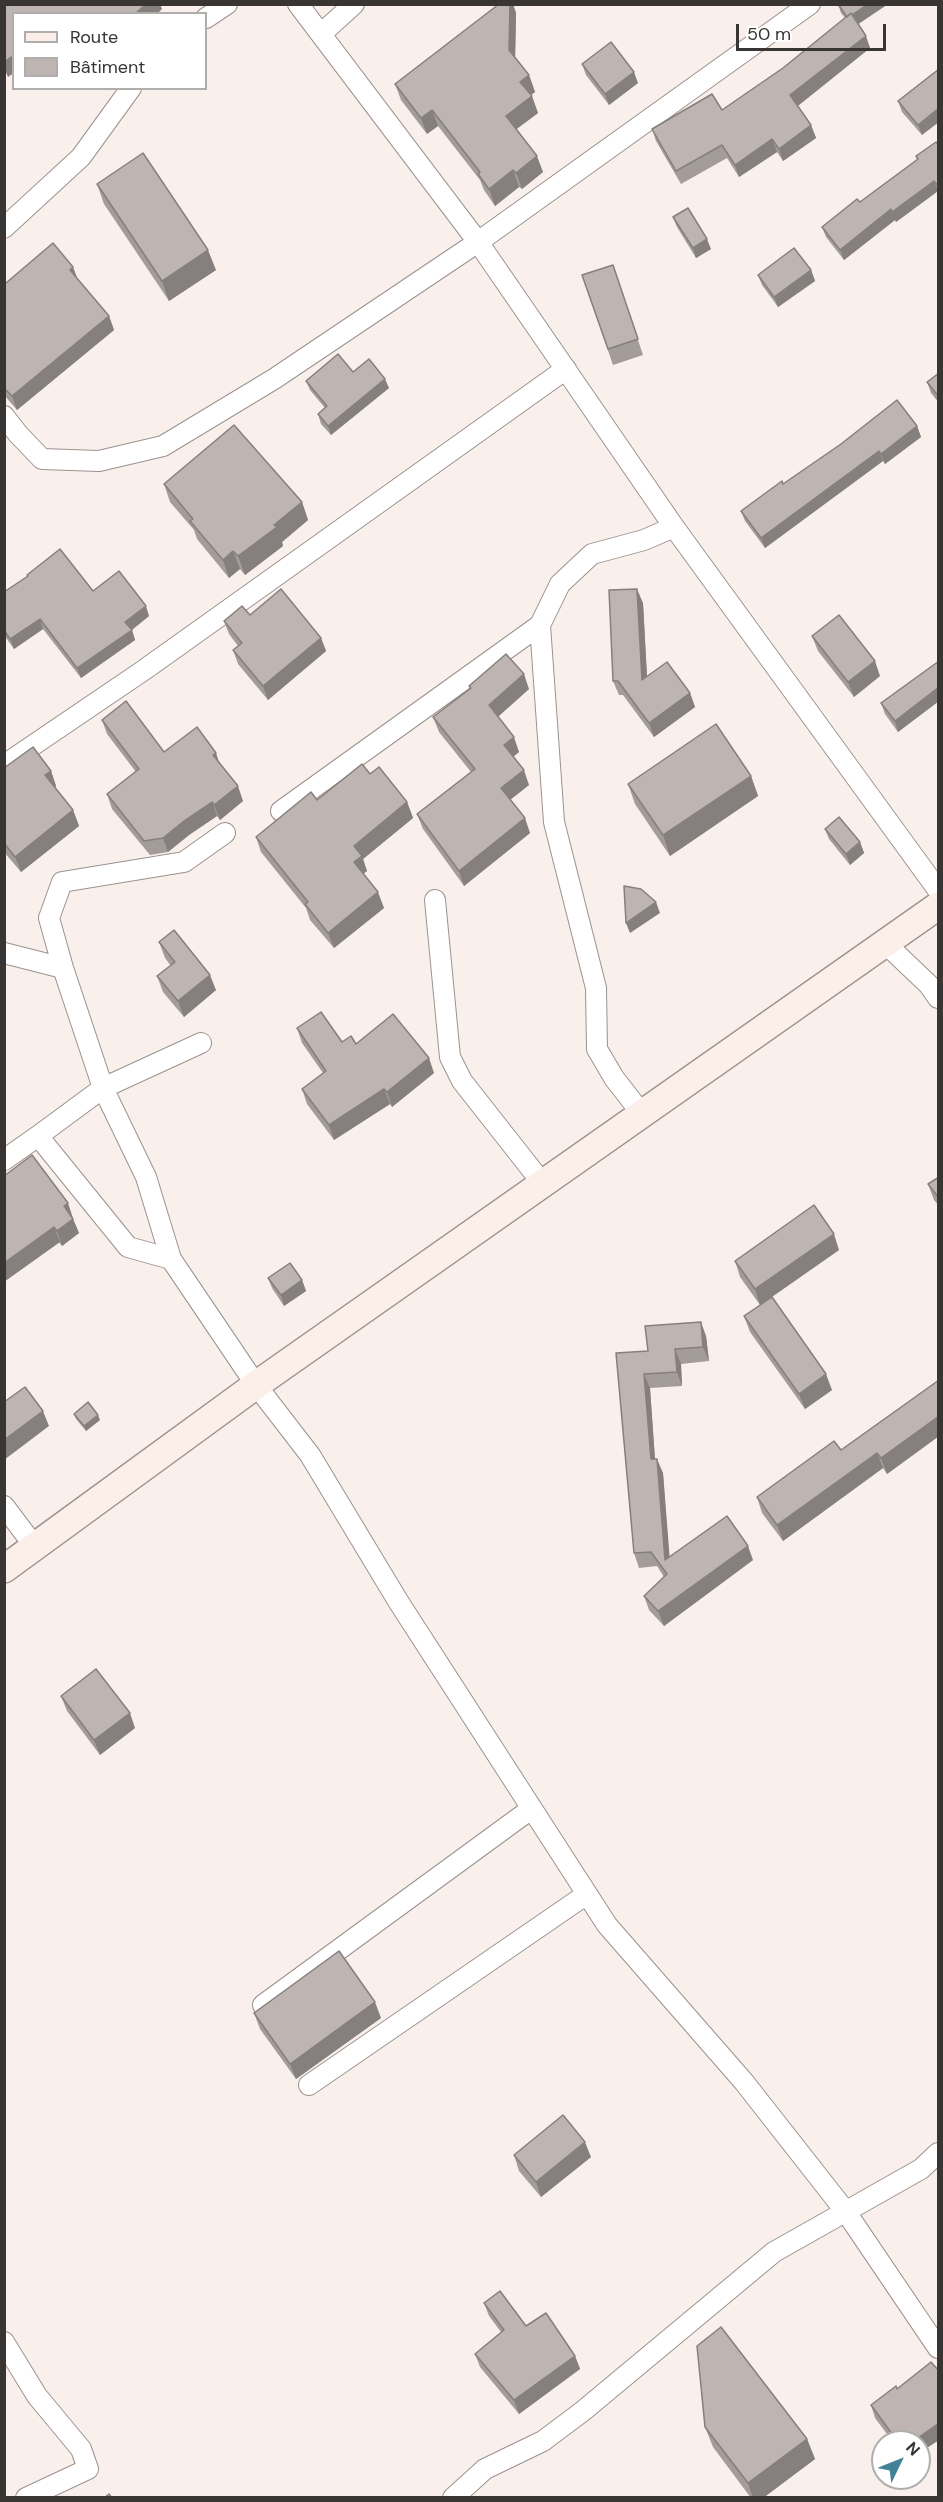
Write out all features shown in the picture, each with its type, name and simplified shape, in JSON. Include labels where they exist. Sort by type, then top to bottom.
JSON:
[{"type":"street","points":[[207,17],[227,4]]},
{"type":"street","points":[[298,4],[478,242],[674,527],[939,890]]},
{"type":"street","points":[[321,34],[354,4]]},
{"type":"street","points":[[4,416],[42,459],[99,461],[163,446],[274,379],[478,242],[810,4]]},
{"type":"street","points":[[4,228],[81,157],[131,90]]},
{"type":"street","points":[[4,765],[144,670],[566,369]]},
{"type":"street","points":[[281,811],[540,625],[560,584],[592,554],[644,540],[674,527]]},
{"type":"street","points":[[540,625],[554,822],[596,988],[597,1048],[614,1078],[642,1114]]},
{"type":"street","points":[[225,833],[184,861],[62,882],[49,918],[63,968],[104,1088],[146,1177],[171,1259],[256,1385],[310,1455],[398,1601],[607,1925],[744,2082],[846,2212],[939,2348]]},
{"type":"street","points":[[435,900],[440,930],[450,1057],[462,1081],[543,1184]]},
{"type":"street","points":[[4,1569],[256,1385],[939,906]]},
{"type":"street","points":[[886,944],[929,985],[939,998]]},
{"type":"street","points":[[4,953],[63,968]]},
{"type":"street","points":[[4,1160],[104,1088],[201,1043]]},
{"type":"street","points":[[38,1136],[128,1247],[171,1259]]},
{"type":"street","points":[[4,1506],[34,1547]]},
{"type":"street","points":[[263,2004],[531,1809]]},
{"type":"street","points":[[309,2085],[587,1894]]},
{"type":"street","points":[[453,2498],[485,2469],[543,2441],[583,2411],[774,2252],[921,2169],[939,2153]]},
{"type":"street","points":[[4,2342],[37,2396],[81,2449],[88,2469],[26,2498]]},
{"type":"building","points":[[4,4],[146,4],[137,12],[12,12],[12,56],[4,62]]},
{"type":"building","points":[[499,4],[510,4],[509,50],[529,75],[520,82],[532,96],[506,116],[537,156],[516,173],[513,170],[489,189],[478,174],[480,172],[432,110],[421,118],[395,84]]},
{"type":"building","points":[[838,4],[868,4],[847,17]]},
{"type":"building","points":[[851,13],[866,36],[790,95],[811,125],[779,149],[772,139],[735,165],[722,145],[676,171],[652,129],[712,94],[722,110],[783,68]]},
{"type":"building","points":[[611,42],[634,72],[605,94],[582,64]]},
{"type":"building","points":[[939,69],[939,108],[918,125],[898,101]]},
{"type":"building","points":[[936,142],[939,145],[939,186],[934,181],[892,212],[891,209],[840,250],[822,227],[857,199],[860,202],[918,159],[916,156]]},
{"type":"building","points":[[143,153],[208,250],[162,281],[97,184]]},
{"type":"building","points":[[688,208],[707,239],[693,248],[673,217]]},
{"type":"building","points":[[53,243],[73,267],[70,270],[109,316],[12,396],[4,388],[4,281],[6,283]]},
{"type":"building","points":[[794,248],[811,270],[774,297],[758,275]]},
{"type":"building","points":[[613,265],[638,339],[608,349],[582,275]]},
{"type":"building","points":[[338,354],[353,372],[369,359],[385,379],[328,426],[318,414],[327,406],[306,381]]},
{"type":"building","points":[[939,373],[939,397],[927,382]]},
{"type":"building","points":[[897,400],[917,426],[881,454],[879,451],[761,538],[741,511],[782,481],[783,484],[841,444]]},
{"type":"building","points":[[234,425],[302,502],[274,525],[277,527],[238,556],[233,551],[223,560],[190,521],[193,519],[164,484]]},
{"type":"building","points":[[60,549],[93,591],[119,571],[146,606],[125,622],[132,630],[77,668],[40,619],[10,639],[4,630],[4,592],[28,576]]},
{"type":"building","points":[[281,589],[321,638],[263,686],[233,650],[242,643],[224,621],[242,606],[250,615]]},
{"type":"building","points":[[637,589],[642,680],[667,662],[690,693],[649,723],[618,681],[613,681],[609,590]]},
{"type":"building","points":[[839,615],[875,661],[848,682],[812,636]]},
{"type":"building","points":[[506,654],[524,674],[489,705],[514,737],[504,745],[524,770],[501,788],[525,818],[459,871],[417,814],[475,769],[433,717],[471,688],[469,686]]},
{"type":"building","points":[[939,661],[939,687],[895,721],[881,703]]},
{"type":"building","points":[[126,701],[164,752],[197,727],[216,753],[213,755],[238,786],[214,805],[212,802],[184,821],[163,838],[144,841],[107,794],[139,769],[102,720]]},
{"type":"building","points":[[716,724],[751,776],[663,835],[628,784]]},
{"type":"building","points":[[33,747],[51,771],[45,775],[73,810],[15,857],[4,843],[4,768]]},
{"type":"building","points":[[362,764],[370,774],[379,767],[407,802],[354,846],[362,856],[354,862],[378,892],[328,933],[305,904],[308,902],[256,837],[311,792],[317,800]]},
{"type":"building","points":[[839,817],[860,842],[846,854],[825,829]]},
{"type":"building","points":[[624,886],[641,889],[656,902],[626,923]]},
{"type":"building","points":[[174,930],[210,975],[178,1001],[157,976],[175,962],[159,942]]},
{"type":"building","points":[[321,1012],[342,1042],[351,1036],[356,1044],[393,1014],[429,1058],[387,1092],[384,1089],[329,1125],[302,1089],[326,1071],[297,1028]]},
{"type":"building","points":[[32,1155],[68,1203],[64,1206],[73,1219],[57,1231],[54,1227],[4,1263],[4,1176]]},
{"type":"building","points":[[939,1177],[939,1198],[928,1184]]},
{"type":"building","points":[[814,1205],[834,1234],[755,1289],[735,1261]]},
{"type":"building","points":[[290,1263],[302,1280],[281,1295],[268,1278]]},
{"type":"building","points":[[772,1297],[826,1374],[799,1394],[744,1316]]},
{"type":"building","points":[[701,1322],[703,1347],[675,1349],[677,1372],[644,1374],[651,1459],[657,1459],[665,1560],[727,1516],[748,1546],[658,1611],[644,1596],[667,1574],[651,1552],[634,1553],[616,1353],[648,1351],[645,1326]]},
{"type":"building","points":[[939,1380],[939,1416],[881,1458],[877,1453],[777,1525],[757,1497],[834,1441],[841,1450]]},
{"type":"building","points":[[25,1387],[43,1411],[4,1440],[4,1402]]},
{"type":"building","points":[[88,1402],[98,1415],[84,1426],[74,1414]]},
{"type":"building","points":[[96,1669],[130,1713],[94,1740],[61,1696]]},
{"type":"building","points":[[339,1951],[375,2002],[290,2064],[254,2013]]},
{"type":"building","points":[[563,2115],[585,2142],[536,2182],[514,2155]]},
{"type":"building","points":[[500,2291],[526,2326],[546,2313],[575,2356],[514,2400],[475,2354],[504,2330],[484,2303]]},
{"type":"building","points":[[721,2327],[807,2439],[748,2483],[705,2427],[697,2346]]},
{"type":"building","points":[[931,2362],[939,2371],[939,2423],[929,2430],[889,2430],[871,2405],[896,2386],[897,2389]]}]
